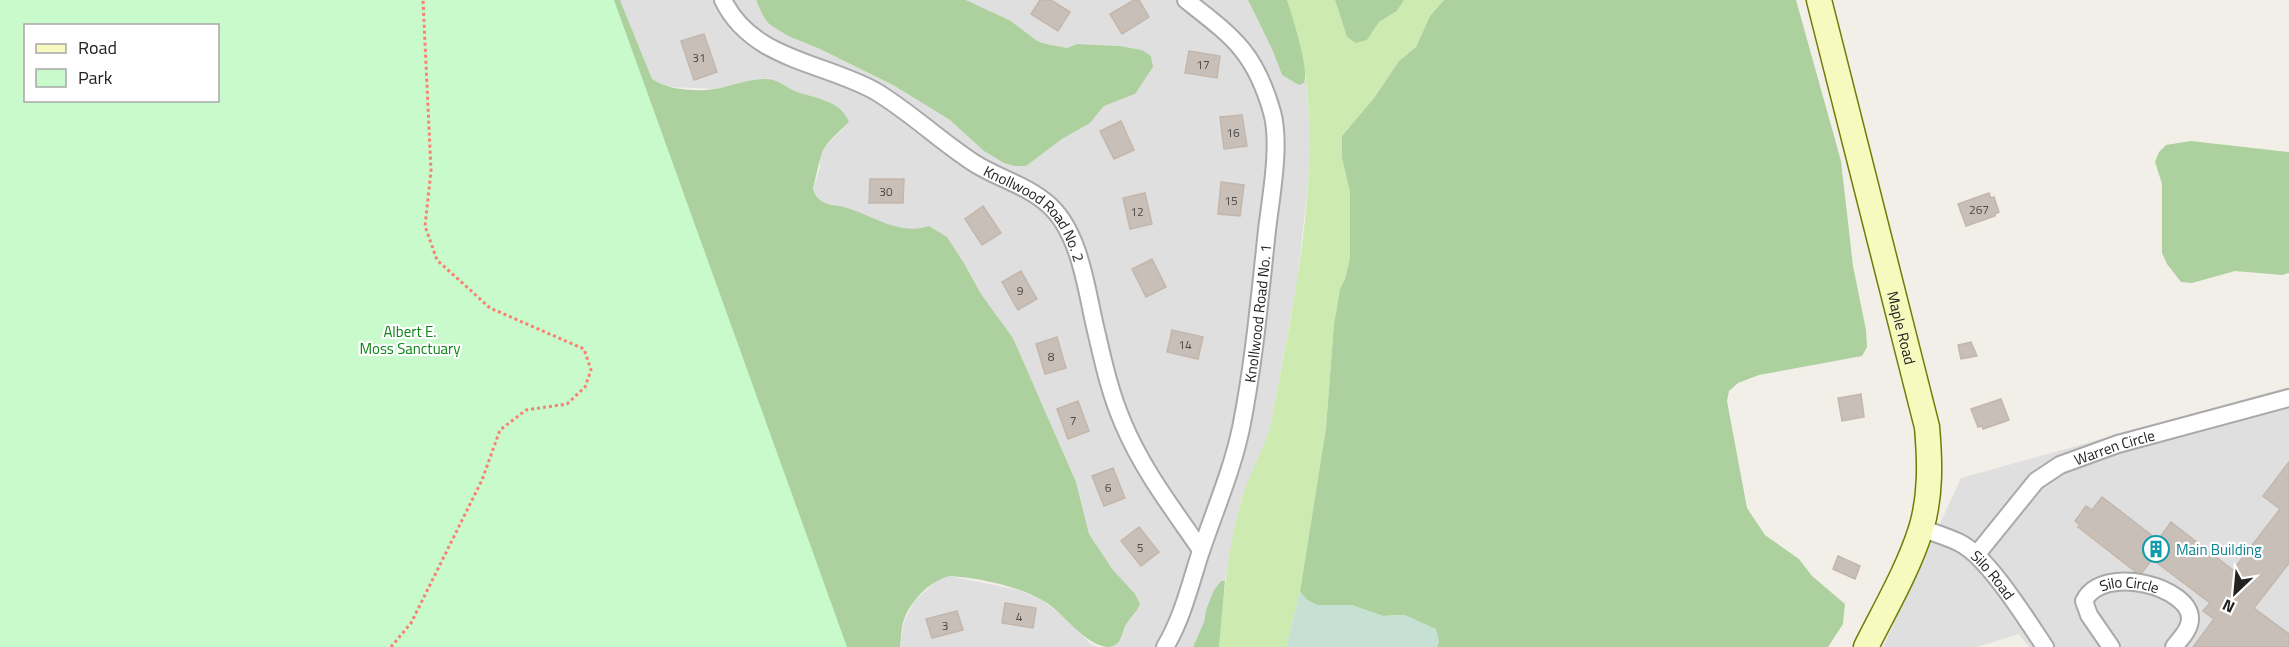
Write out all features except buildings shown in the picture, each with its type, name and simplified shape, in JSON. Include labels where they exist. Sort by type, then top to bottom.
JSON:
[{"type":"street","name":"Knollwood Road No. 2","points":[[723,0],[751,37],[768,47],[849,78],[877,92],[980,167],[1017,183],[1051,207],[1067,231],[1084,272],[1108,376],[1123,423],[1149,474],[1202,550]]},
{"type":"street","name":"Knollwood Road No. 1","points":[[1165,647],[1181,612],[1232,464],[1241,429],[1270,210],[1275,128],[1262,81],[1239,44],[1186,0]]},
{"type":"street","name":"Maple Road","points":[[1819,0],[1927,428],[1930,464],[1921,528],[1896,588],[1866,647]]},
{"type":"street","name":"Warren Circle","points":[[1977,554],[2036,481],[2060,465],[2118,444],[2289,398]]},
{"type":"street","name":"Silo Road","points":[[1921,528],[1961,543],[1977,554],[2016,604],[2045,647]]},
{"type":"street","name":"Silo Circle","points":[[2111,647],[2089,615],[2084,601],[2088,592],[2100,584],[2128,581],[2153,585],[2176,598],[2186,607],[2191,616],[2189,626],[2174,647]]},
{"type":"path","points":[[391,647],[411,623],[482,480],[500,430],[526,410],[567,404],[585,387],[591,370],[584,349],[490,308],[437,260],[425,226],[432,171],[423,0]]},
{"type":"shaded area","points":[[620,0],[756,0],[769,24],[788,36],[893,85],[950,120],[1015,166],[1026,166],[1062,139],[1090,123],[1104,106],[1135,94],[1142,50],[1120,46],[1077,44],[1067,48],[1046,44],[1037,41],[1011,21],[966,0],[1248,0],[1282,75],[1304,83],[1306,79],[1310,137],[1308,183],[1297,283],[1270,428],[1241,499],[1225,581],[1221,581],[1206,610],[1204,622],[1193,647],[1111,647],[1120,641],[1128,621],[1135,614],[1113,570],[1089,534],[1076,482],[1013,338],[981,294],[965,265],[919,230],[896,227],[817,199],[813,189],[820,168],[820,157],[825,147],[849,122],[827,101],[797,92],[768,78],[714,89],[661,85],[652,79]]},
{"type":"shaded area","points":[[2289,387],[2289,647],[2029,647],[2019,634],[1977,647],[1883,647],[1961,478]]},
{"type":"shaded area","points":[[950,576],[1018,590],[1039,598],[1067,619],[1090,643],[1097,647],[900,647],[904,622],[914,601],[939,579]]},
{"type":"green space","name":"Albert E. Moss Sanctuary","points":[[0,0],[620,0],[652,79],[658,83],[674,88],[699,90],[769,79],[795,91],[826,101],[840,109],[849,122],[823,150],[813,189],[816,195],[826,203],[847,208],[888,224],[908,229],[929,226],[947,237],[981,294],[1013,338],[1076,482],[1089,534],[1113,570],[1135,594],[1140,604],[1126,625],[1119,641],[1109,647],[1101,646],[1084,636],[1054,608],[1037,597],[1000,584],[950,576],[935,582],[915,600],[903,623],[900,647],[0,647]]},
{"type":"green space","name":"Albert E. Moss Sanctuary","points":[[0,0],[614,0],[847,647],[0,647]]},
{"type":"green space","points":[[756,0],[966,0],[1011,21],[1037,41],[1067,48],[1077,44],[1120,46],[1142,50],[1151,56],[1153,67],[1135,94],[1104,106],[1090,123],[1062,139],[1026,166],[1015,166],[1004,163],[984,151],[950,120],[893,85],[788,36],[769,24]]},
{"type":"green space","points":[[1248,0],[1287,0],[1303,55],[1304,83],[1299,85],[1282,75]]},
{"type":"green space","points":[[1287,0],[1335,0],[1347,37],[1367,40],[1379,22],[1397,11],[1404,0],[1444,0],[1430,16],[1416,47],[1399,61],[1374,98],[1342,136],[1342,158],[1350,192],[1350,258],[1340,289],[1334,324],[1326,428],[1300,592],[1286,647],[1219,647],[1224,592],[1236,519],[1244,492],[1270,428],[1294,299],[1306,211],[1309,124],[1306,80],[1301,50]]},
{"type":"green space","points":[[1335,0],[1404,0],[1397,11],[1379,22],[1367,40],[1356,43],[1347,37]]},
{"type":"green space","points":[[1444,0],[1796,0],[1841,161],[1853,266],[1866,330],[1867,347],[1862,356],[1759,375],[1738,383],[1729,391],[1727,401],[1747,508],[1765,535],[1799,559],[1812,576],[1845,604],[1843,624],[1828,647],[1437,647],[1439,641],[1405,615],[1383,616],[1351,605],[1317,605],[1307,600],[1300,592],[1326,428],[1334,324],[1340,289],[1350,258],[1350,192],[1342,158],[1342,136],[1374,98],[1399,61],[1416,47],[1430,16]]},
{"type":"green space","points":[[2191,141],[2289,152],[2289,273],[2282,275],[2235,271],[2192,283],[2181,282],[2167,264],[2162,253],[2162,184],[2155,162],[2159,152],[2166,145]]},
{"type":"green space","points":[[1221,581],[1225,581],[1219,647],[1193,647],[1214,590]]},
{"type":"green space","points":[[1300,592],[1307,600],[1317,605],[1351,605],[1383,616],[1405,615],[1436,629],[1439,641],[1437,647],[1286,647]]},
{"type":"place","name":"Main Building","points":[[2156,549]]}]
